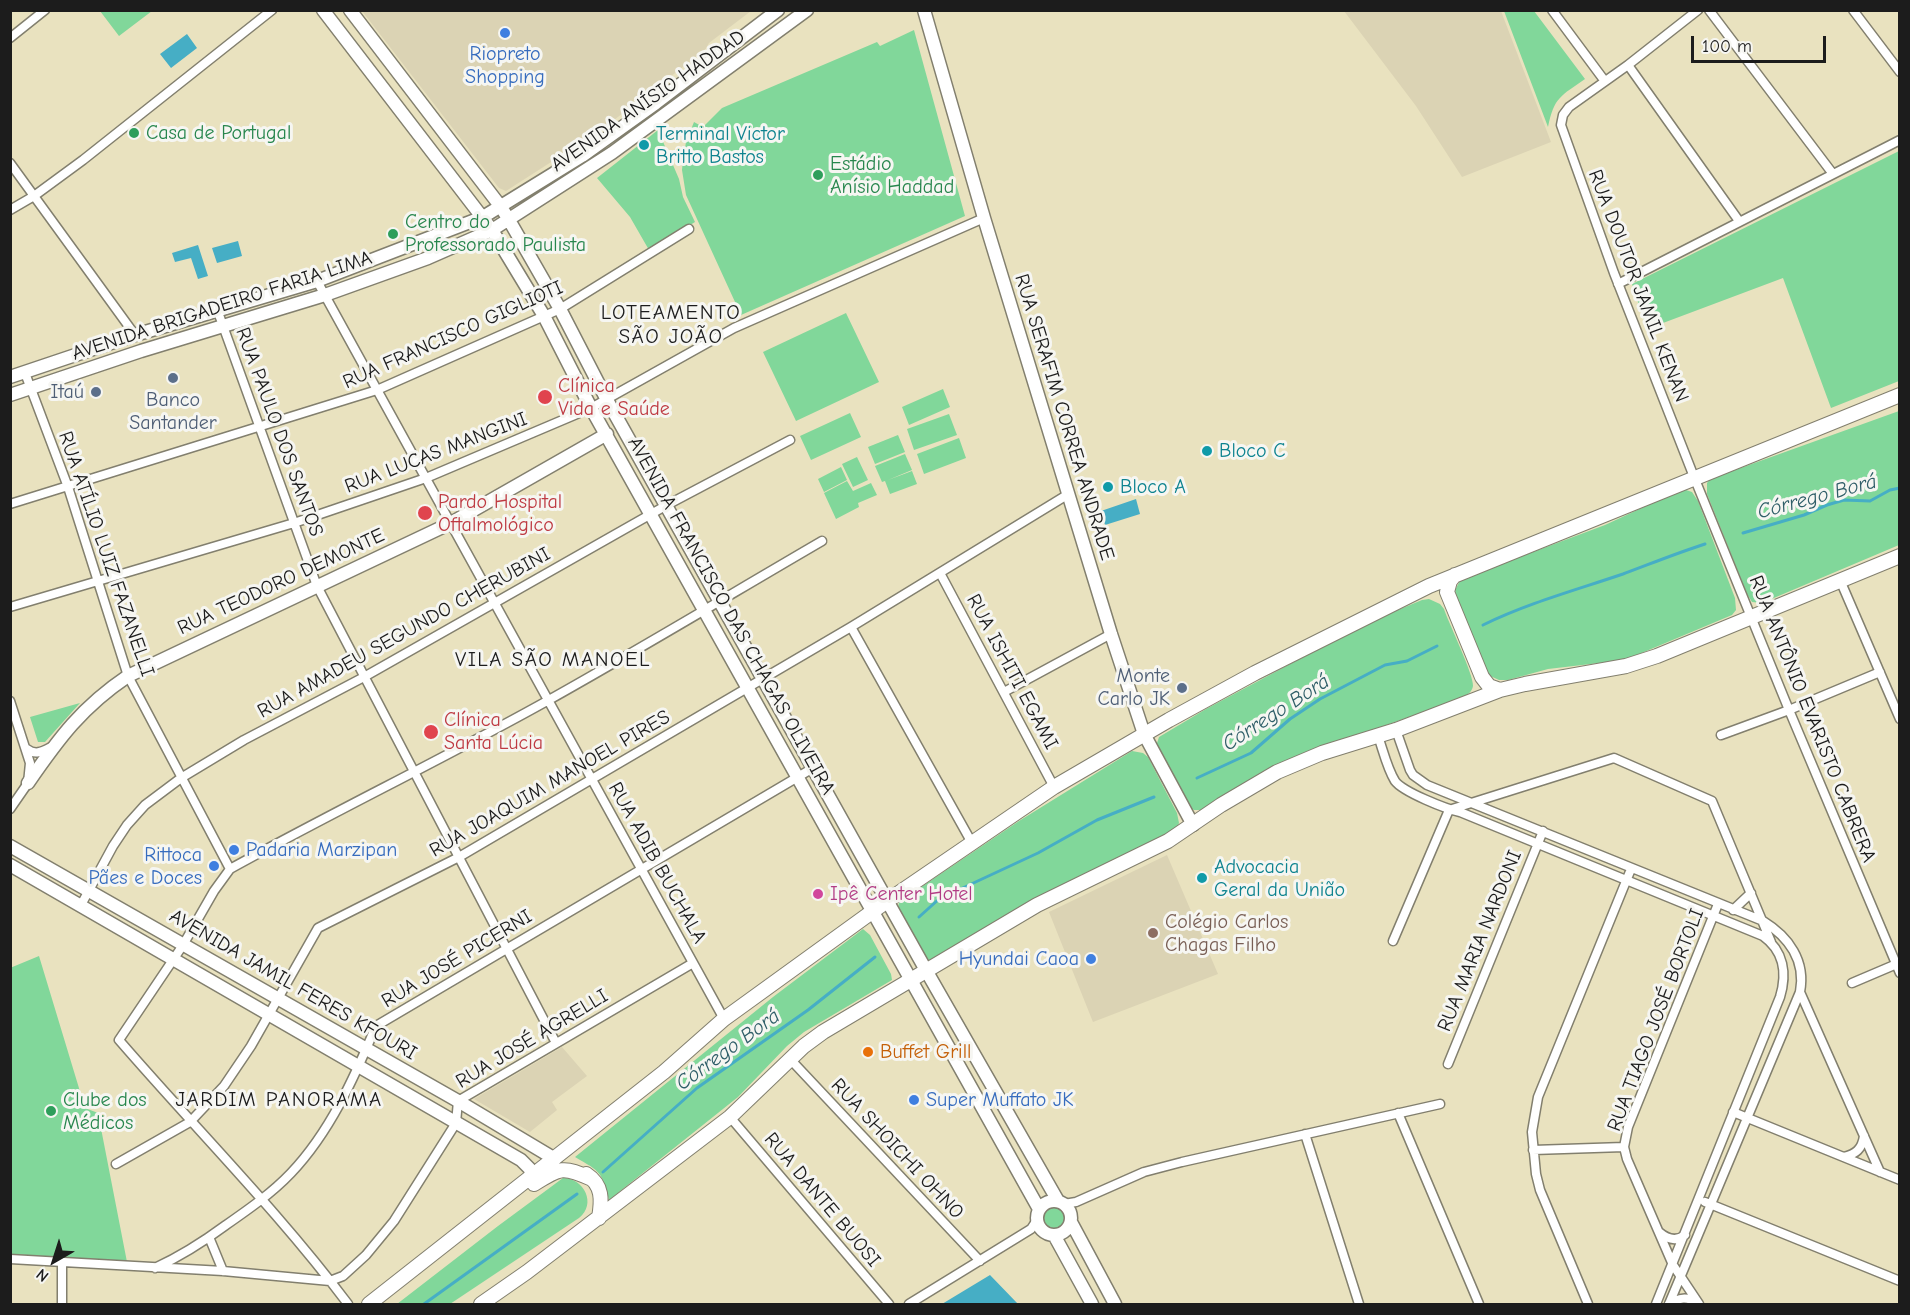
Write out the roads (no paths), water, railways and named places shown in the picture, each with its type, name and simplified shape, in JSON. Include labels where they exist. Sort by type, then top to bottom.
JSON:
[{"type":"main road","name":"AVENIDA FRANCISCO DAS CHAGAS OLIVEIRA","points":[[323,10],[483,217],[544,316],[591,408],[912,981],[1041,1225],[1092,1305]]},
{"type":"main road","name":"AVENIDA FRANCISCO DAS CHAGAS OLIVEIRA","points":[[350,10],[509,220],[942,999],[1066,1202],[1071,1219],[1115,1305]]},
{"type":"main road","name":"AVENIDA ANÍSIO HADDAD","points":[[501,207],[582,156],[778,10]]},
{"type":"main road","name":"AVENIDA ANÍSIO HADDAD","points":[[509,220],[666,115],[807,10]]},
{"type":"main road","name":"RUA SERAFIM CORREA ANDRADE","points":[[924,10],[1067,495],[1144,734],[1193,825]]},
{"type":"main road","points":[[358,56],[376,45]]},
{"type":"main road","points":[[656,103],[666,115]]},
{"type":"main road","points":[[437,158],[453,145]]},
{"type":"main road","name":"AVENIDA BRIGADEIRO FARIA LIMA","points":[[10,377],[135,335],[317,281],[483,217],[501,207]]},
{"type":"main road","name":"AVENIDA BRIGADEIRO FARIA LIMA","points":[[10,395],[141,351],[325,295],[428,258],[492,230],[509,220]]},
{"type":"main road","points":[[135,335],[141,351]]},
{"type":"main road","points":[[369,1305],[664,1072],[724,1019],[887,901],[1054,787],[1255,673],[1429,586],[1899,395]]},
{"type":"main road","name":"RUA TEODORO DEMONTE","points":[[28,783],[67,729],[102,694],[128,676],[451,523],[607,434]]},
{"type":"main road","points":[[481,1305],[730,1117],[804,1046],[823,1032],[1037,905],[1168,841],[1277,772],[1322,753],[1396,730],[1500,690],[1626,666],[1657,656],[1899,556]]},
{"type":"main road","points":[[1455,575],[1450,581],[1447,592],[1482,677],[1489,686],[1500,690]]},
{"type":"main road","points":[[1429,586],[1447,592]]},
{"type":"main road","points":[[1474,700],[1480,689],[1482,677]]},
{"type":"main road","name":"AVENIDA JAMIL FERES KFOURI","points":[[10,846],[458,1101],[555,1159]]},
{"type":"main road","name":"AVENIDA JAMIL FERES KFOURI","points":[[10,865],[521,1160],[533,1175]]},
{"type":"main road","points":[[926,1008],[942,999]]},
{"type":"main road","points":[[555,1159],[574,1166],[592,1179],[598,1187],[602,1198],[599,1218]]},
{"type":"main road","points":[[509,1194],[534,1185],[562,1169],[571,1170],[592,1179]]},
{"type":"main road","points":[[1066,1202],[1047,1202],[1041,1225],[1065,1231],[1071,1219]]},
{"type":"street","points":[[10,38],[45,10]]},
{"type":"street","points":[[10,210],[34,196],[83,160],[272,10]]},
{"type":"street","points":[[1552,10],[1604,80],[1628,65],[1698,10]]},
{"type":"street","points":[[1709,10],[1833,174]]},
{"type":"street","points":[[1853,10],[1899,72]]},
{"type":"street","points":[[1628,65],[1740,221]]},
{"type":"street","name":"RUA DOUTOR JAMIL KENAN","points":[[1604,80],[1569,107],[1563,115],[1561,125],[1618,284],[1694,477]]},
{"type":"street","points":[[1618,284],[1899,140]]},
{"type":"street","points":[[10,163],[135,335]]},
{"type":"street","name":"RUA LUCAS MANGINI","points":[[10,607],[294,523],[426,478],[591,408],[734,328],[984,218]]},
{"type":"street","name":"RUA FRANCISCO GIGLIOTI","points":[[10,504],[377,390],[560,309],[689,229]]},
{"type":"street","name":"RUA ADIB BUCHALA","points":[[317,281],[724,1019]]},
{"type":"street","name":"RUA PAULO DOS SANTOS","points":[[218,312],[316,586],[556,1043]]},
{"type":"street","name":"RUA ATÍLIO LUIZ FAZANELLI","points":[[25,373],[68,487],[128,676],[230,869]]},
{"type":"street","name":"RUA AMADEU SEGUNDO CHERUBINI","points":[[81,905],[127,825],[145,805],[181,778],[244,740],[364,677],[667,505],[790,440]]},
{"type":"street","name":"RUA ANTÔNIO EVARISTO CABRERA","points":[[1694,477],[1789,710],[1898,967]]},
{"type":"street","name":"RUA JOAQUIM MANOEL PIRES","points":[[116,1164],[190,1122],[224,1086],[251,1046],[318,928],[459,857],[851,627],[1067,495]]},
{"type":"street","points":[[348,1305],[261,1200],[119,1040],[174,959],[214,891],[230,869],[415,773],[548,700],[705,611],[822,541]]},
{"type":"street","name":"RUA ISHITI EGAMI","points":[[940,573],[1054,787]]},
{"type":"street","points":[[1840,580],[1899,719]]},
{"type":"street","points":[[851,627],[972,843]]},
{"type":"street","points":[[1004,692],[1111,634]]},
{"type":"street","points":[[1721,735],[1789,710],[1880,672]]},
{"type":"street","points":[[10,701],[27,749],[30,764],[28,783]]},
{"type":"street","points":[[1396,730],[1413,775],[1427,785],[1763,921],[1782,935],[1795,952],[1802,984],[1796,1004],[1669,1304]]},
{"type":"street","points":[[1378,736],[1393,777],[1403,789],[1449,810],[1460,812],[1763,936],[1772,944]]},
{"type":"street","points":[[27,749],[32,753],[40,753],[54,746]]},
{"type":"street","points":[[1393,941],[1449,810],[1614,758],[1712,801],[1783,966],[1785,976],[1780,997],[1656,1305]]},
{"type":"street","name":"RUA JOSÉ PICERNI","points":[[155,1268],[183,1255],[209,1237],[261,1200],[292,1172],[317,1140],[346,1093],[376,1026],[813,768]]},
{"type":"street","points":[[1403,789],[1413,775]]},
{"type":"street","name":"RUA TEODORO DEMONTE","points":[[10,809],[28,783]]},
{"type":"street","name":"RUA MARIA NARDONI","points":[[1448,1064],[1543,831]]},
{"type":"street","points":[[1588,1305],[1540,1190],[1534,1167],[1532,1132],[1538,1097],[1631,869]]},
{"type":"street","points":[[1733,910],[1751,893]]},
{"type":"street","name":"RUA TIAGO JOSÉ BORTOLI","points":[[1624,1147],[1628,1127],[1718,904]]},
{"type":"street","name":"RUA JOSÉ AGRELLI","points":[[330,1281],[344,1276],[366,1255],[394,1221],[456,1122],[458,1101],[693,963]]},
{"type":"street","points":[[1852,982],[1898,967]]},
{"type":"street","points":[[1800,992],[1880,1172]]},
{"type":"street","points":[[1780,997],[1808,1011]]},
{"type":"street","name":"RUA SHOICHI OHNO","points":[[790,1059],[980,1261]]},
{"type":"street","points":[[1066,1202],[1144,1172],[1440,1104]]},
{"type":"street","points":[[1733,1112],[1899,1180]]},
{"type":"street","points":[[1398,1113],[1479,1305]]},
{"type":"street","name":"RUA DANTE BUOSI","points":[[730,1117],[890,1305]]},
{"type":"street","points":[[1305,1134],[1359,1305]]},
{"type":"street","points":[[1843,1157],[1858,1151],[1863,1144],[1864,1136]]},
{"type":"street","points":[[1533,1150],[1624,1147],[1627,1159],[1673,1264],[1699,1304]]},
{"type":"street","points":[[1698,1200],[1899,1281]]},
{"type":"street","points":[[909,1305],[1041,1225]]},
{"type":"street","points":[[1659,1232],[1672,1239],[1685,1235]]},
{"type":"street","points":[[209,1237],[224,1271]]},
{"type":"street","points":[[10,1259],[224,1271],[330,1281]]},
{"type":"street","points":[[62,1263],[62,1305]]},
{"type":"street","points":[[1669,1304],[1684,1298],[1699,1304]]},
{"type":"water","points":[[187,34],[197,48],[171,68],[160,54]]},
{"type":"water","points":[[238,241],[242,256],[217,263],[212,248]]},
{"type":"water","points":[[198,245],[208,276],[198,279],[191,258],[175,262],[172,253]]},
{"type":"water","points":[[1136,499],[1140,514],[1105,525],[1101,511]]},
{"type":"water","points":[[990,1275],[1018,1304],[942,1304]]},
{"type":"waterway","name":"Córrego Borá","points":[[1743,533],[1804,515],[1844,500],[1870,501],[1890,490],[1900,488]]},
{"type":"waterway","name":"Córrego Borá","points":[[1483,625],[1535,603],[1705,544]]},
{"type":"waterway","name":"Córrego Borá","points":[[1197,778],[1251,753],[1290,719],[1320,699],[1385,665],[1407,661],[1437,646]]},
{"type":"waterway","name":"Córrego Borá","points":[[919,917],[939,899],[1038,853],[1097,820],[1154,797]]},
{"type":"waterway","name":"Córrego Borá","points":[[603,1172],[697,1088],[808,1010],[875,957]]},
{"type":"waterway","name":"Córrego Borá","points":[[424,1304],[577,1194]]},
{"type":"place","name":"Riopreto Shopping","points":[[505,33]]},
{"type":"place","name":"Casa de Portugal","points":[[134,133]]},
{"type":"place","name":"Terminal Victor Britto Bastos","points":[[644,145]]},
{"type":"place","name":"Estádio Anísio Haddad","points":[[818,175]]},
{"type":"place","name":"Centro do Professorado Paulista","points":[[393,234]]},
{"type":"place","name":"Banco Santander","points":[[173,378]]},
{"type":"place","name":"Itaú","points":[[96,392]]},
{"type":"place","name":"Clínica Vida e Saúde","points":[[545,397]]},
{"type":"place","name":"Bloco C","points":[[1207,451]]},
{"type":"place","name":"Bloco A","points":[[1108,487]]},
{"type":"place","name":"Pardo Hospital Oftalmológico","points":[[425,513]]},
{"type":"place","name":"Monte Carlo JK","points":[[1182,688]]},
{"type":"place","name":"Clínica Santa Lúcia","points":[[431,732]]},
{"type":"place","name":"Padaria Marzipan","points":[[234,850]]},
{"type":"place","name":"Rittoca Pães e Doces","points":[[214,866]]},
{"type":"place","name":"Advocacia Geral da União","points":[[1202,878]]},
{"type":"place","name":"Ipê Center Hotel","points":[[818,894]]},
{"type":"place","name":"Colégio Carlos Chagas Filho","points":[[1153,933]]},
{"type":"place","name":"Hyundai Caoa","points":[[1091,959]]},
{"type":"place","name":"Buffet Grill","points":[[868,1052]]},
{"type":"place","name":"Super Muffato JK","points":[[914,1100]]},
{"type":"place","name":"Clube dos Médicos","points":[[51,1111]]},
{"type":"district","name":"LOTEAMENTO SÃO JOÃO","points":[[671,325]]},
{"type":"district","name":"VILA SÃO MANOEL","points":[[553,660]]},
{"type":"district","name":"JARDIM PANORAMA","points":[[279,1100]]}]
